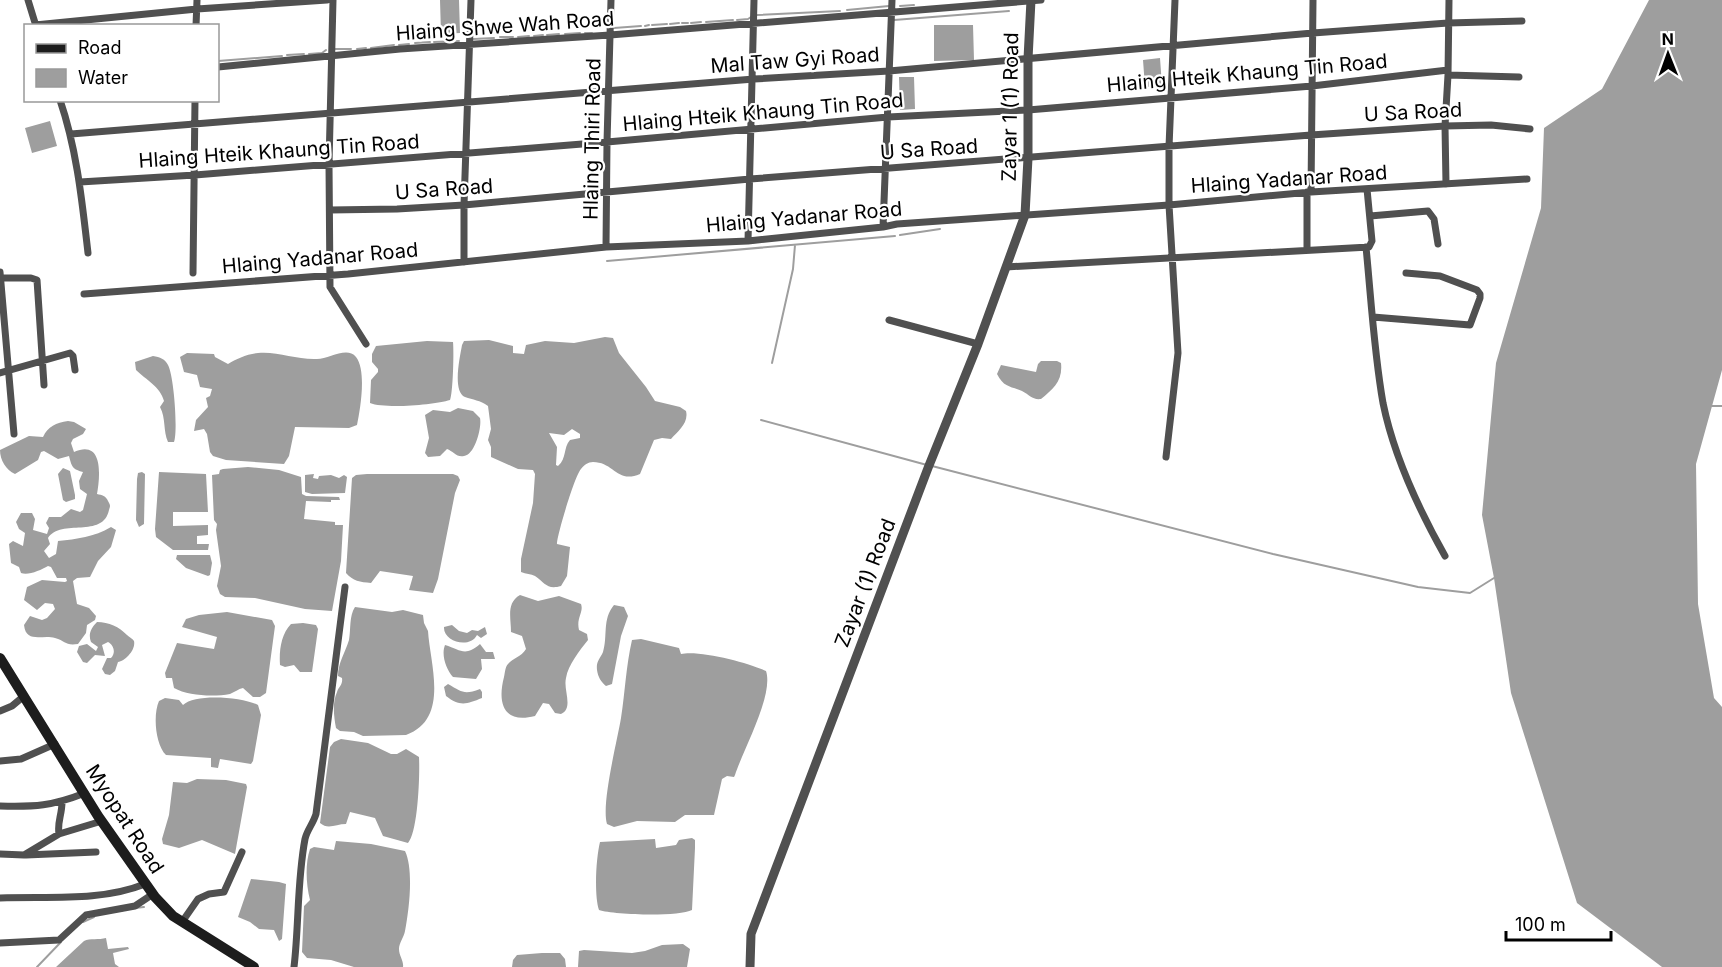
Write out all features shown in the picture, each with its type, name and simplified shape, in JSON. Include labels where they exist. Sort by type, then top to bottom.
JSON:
[{"type":"main road","name":"Myopat Road","points":[[0,658],[102,821],[153,894],[173,916],[254,967]]},
{"type":"street","points":[[28,0],[35,24]]},
{"type":"street","points":[[196,24],[197,0]]},
{"type":"street","points":[[45,24],[197,9],[327,0]]},
{"type":"street","points":[[333,0],[328,164],[330,287],[366,344]]},
{"type":"street","points":[[464,262],[471,0]]},
{"type":"street","name":"Hlaing Thiri Road","points":[[606,247],[611,0]]},
{"type":"street","points":[[748,241],[754,79],[754,0]]},
{"type":"street","points":[[883,227],[892,0]]},
{"type":"street","name":"Hlaing Shwe Wah Road","points":[[219,67],[754,19],[1034,0]]},
{"type":"street","name":"Zayar 1 (1) Road","points":[[1025,215],[1028,158],[1028,59],[1034,0]]},
{"type":"street","points":[[1166,457],[1178,353],[1169,205],[1175,0]]},
{"type":"street","points":[[1307,250],[1313,0]]},
{"type":"street","points":[[1446,184],[1445,126],[1449,0]]},
{"type":"street","name":"Mal Taw Gyi Road","points":[[71,134],[467,101],[1028,59],[1313,33],[1448,23],[1522,21]]},
{"type":"street","name":"Hlaing Hteik Khaung Tin Road","points":[[80,182],[607,142],[888,117],[1028,110],[1448,73],[1520,77]]},
{"type":"street","points":[[61,102],[71,134],[80,182],[88,253]]},
{"type":"street","points":[[193,273],[195,102]]},
{"type":"street","name":"U Sa Road","points":[[330,210],[464,205],[1311,135],[1445,126],[1491,125],[1530,129]]},
{"type":"street","name":"Hlaing Yadanar Road","points":[[84,294],[464,262],[606,247],[748,241],[897,224],[1169,205],[1309,192],[1527,179]]},
{"type":"street","points":[[1006,267],[1366,247],[1372,245],[1367,189]]},
{"type":"street","points":[[1370,216],[1428,211],[1434,219],[1438,244]]},
{"type":"street","name":"Zayar (1) Road","points":[[750,967],[750,934],[928,468],[978,344],[1025,215]]},
{"type":"street","points":[[1366,247],[1383,402],[1392,436],[1419,511],[1445,556]]},
{"type":"street","points":[[0,272],[14,434]]},
{"type":"street","points":[[1373,317],[1470,325],[1480,298],[1477,290],[1440,276],[1406,273]]},
{"type":"street","points":[[1,278],[37,280],[44,385]]},
{"type":"street","points":[[889,320],[978,344]]},
{"type":"street","points":[[0,373],[70,353],[73,356],[75,370]]},
{"type":"street","points":[[294,967],[299,886],[305,837],[313,825],[316,814],[345,588]]},
{"type":"street","points":[[0,711],[12,706],[24,696]]},
{"type":"street","points":[[0,761],[21,759],[55,744]]},
{"type":"street","points":[[0,806],[30,807],[62,802],[85,793]]},
{"type":"street","points":[[59,834],[57,825],[62,815],[62,802]]},
{"type":"street","points":[[24,855],[59,834],[102,821]]},
{"type":"street","points":[[0,854],[96,852]]},
{"type":"street","points":[[182,922],[198,899],[208,894],[224,891],[242,852]]},
{"type":"street","points":[[0,898],[104,896],[131,890],[145,884]]},
{"type":"street","points":[[0,943],[59,940],[86,915],[135,906],[153,894]]},
{"type":"water","points":[[440,0],[459,0],[460,33],[441,34]]},
{"type":"water","points":[[1649,0],[1722,0],[1722,370],[1696,464],[1698,604],[1714,698],[1722,707],[1722,967],[1662,967],[1577,903],[1511,693],[1482,515],[1496,363],[1541,208],[1544,128],[1602,89]]},
{"type":"water","points":[[934,25],[973,25],[974,60],[934,61]]},
{"type":"water","points":[[1160,58],[1162,86],[1145,87],[1143,60]]},
{"type":"water","points":[[899,77],[914,77],[915,109],[900,110]]},
{"type":"water","points":[[50,121],[57,146],[32,153],[25,128]]},
{"type":"water","points":[[605,337],[613,338],[619,353],[655,401],[680,407],[686,411],[687,415],[682,426],[671,439],[654,440],[640,474],[621,475],[606,465],[593,462],[581,469],[567,505],[557,544],[570,547],[567,576],[561,586],[552,587],[535,576],[521,572],[521,559],[533,503],[535,474],[533,470],[518,469],[491,457],[488,440],[491,429],[488,406],[461,394],[458,373],[464,341],[489,340],[513,346],[513,353],[524,354],[526,345],[545,341],[574,343]],"holes":[[[572,429],[580,434],[580,438],[570,440],[563,460],[558,466],[556,465],[557,447],[549,433],[564,435]]]},
{"type":"water","points":[[427,341],[453,342],[453,381],[450,400],[410,406],[370,403],[371,380],[378,372],[372,362],[372,354],[376,346]]},
{"type":"water","points":[[187,353],[214,354],[215,357],[228,364],[250,354],[258,353],[310,359],[343,353],[352,354],[359,363],[362,381],[357,425],[349,428],[295,427],[289,456],[284,464],[226,460],[213,456],[204,429],[194,431],[196,420],[208,407],[206,398],[210,396],[212,389],[200,387],[197,375],[184,372],[180,357]]},
{"type":"water","points":[[153,356],[164,360],[170,371],[174,392],[174,442],[168,442],[166,438],[160,407],[164,401],[162,396],[156,387],[136,370],[135,362]]},
{"type":"water","points":[[1041,361],[1057,361],[1061,363],[1061,369],[1059,380],[1041,399],[1033,398],[1008,386],[997,374],[1001,365],[1036,372]]},
{"type":"water","points":[[458,408],[473,411],[480,418],[479,434],[471,451],[462,456],[447,449],[440,456],[428,457],[425,453],[429,438],[425,415],[433,410],[450,412]]},
{"type":"water","points":[[68,421],[86,429],[71,443],[74,452],[84,449],[95,455],[99,470],[97,494],[106,498],[110,507],[105,519],[99,524],[54,532],[48,538],[50,544],[44,551],[49,558],[56,554],[58,541],[92,535],[111,527],[116,530],[111,547],[98,561],[90,577],[77,578],[73,581],[77,604],[89,608],[96,616],[95,620],[87,625],[86,633],[78,644],[68,644],[50,637],[36,637],[25,631],[24,625],[30,616],[42,620],[55,609],[53,604],[45,603],[37,610],[24,600],[27,587],[42,580],[67,581],[66,578],[57,578],[48,566],[31,573],[21,573],[19,567],[11,563],[9,544],[13,541],[23,546],[25,533],[19,529],[16,522],[21,513],[32,513],[35,519],[33,530],[47,534],[49,528],[46,523],[49,517],[61,517],[71,509],[80,512],[83,510],[87,494],[80,489],[79,481],[83,472],[73,467],[69,456],[58,459],[44,451],[41,452],[38,460],[15,474],[4,464],[0,450],[29,436],[43,437],[53,426]]},
{"type":"water","points":[[248,467],[279,470],[301,477],[302,494],[306,496],[339,497],[340,500],[331,500],[331,502],[306,501],[304,519],[343,525],[341,561],[332,611],[305,609],[255,598],[225,597],[220,594],[217,586],[221,566],[217,524],[214,520],[212,475],[219,474],[223,469]]},
{"type":"water","points":[[63,468],[70,471],[75,495],[75,499],[66,502],[63,500],[58,474]]},
{"type":"water","points":[[159,472],[206,474],[208,512],[173,512],[173,526],[208,525],[208,535],[197,536],[197,544],[209,544],[208,550],[173,550],[156,537]]},
{"type":"water","points":[[138,473],[145,474],[144,524],[139,527],[136,520],[137,479]]},
{"type":"water","points":[[314,474],[313,478],[318,479],[319,476],[331,475],[339,478],[344,475],[347,477],[345,493],[312,494],[305,492],[305,475]]},
{"type":"water","points":[[453,474],[458,476],[460,480],[455,493],[438,579],[433,593],[409,590],[413,576],[380,571],[371,583],[357,581],[346,573],[352,478],[356,475]]},
{"type":"water","points":[[177,555],[210,555],[212,563],[210,575],[186,568],[176,559]]},
{"type":"water","points":[[520,595],[538,601],[559,596],[581,604],[579,630],[587,634],[588,640],[567,673],[565,683],[568,703],[567,708],[561,714],[555,713],[549,704],[543,703],[535,716],[516,717],[505,710],[502,687],[506,667],[526,649],[522,636],[511,632],[511,607]]},
{"type":"water","points":[[614,605],[624,607],[628,616],[621,636],[612,684],[606,686],[599,677],[597,664],[603,652],[608,616]]},
{"type":"water","points":[[355,607],[392,612],[403,610],[423,615],[428,631],[434,674],[433,704],[428,717],[420,727],[406,735],[363,736],[336,728],[334,701],[342,680],[338,676],[338,671],[349,640],[351,618]]},
{"type":"water","points":[[227,612],[272,620],[275,626],[266,693],[260,697],[253,697],[243,688],[230,694],[201,695],[186,693],[174,688],[172,678],[166,678],[165,673],[177,643],[214,649],[217,637],[182,627],[186,619]]},
{"type":"water","points":[[97,622],[117,627],[134,641],[132,651],[118,662],[115,671],[110,675],[105,674],[102,669],[107,658],[111,658],[113,654],[114,649],[110,643],[102,645],[105,656],[95,655],[87,663],[83,662],[77,652],[79,646],[87,644],[96,651],[98,647],[91,642],[90,634]]},
{"type":"water","points":[[291,624],[316,625],[318,629],[312,672],[300,672],[294,665],[285,667],[280,665],[280,649],[285,633]]},
{"type":"water","points":[[452,625],[459,631],[467,633],[485,627],[487,634],[481,638],[477,635],[469,642],[458,642],[448,637],[445,632],[444,627]]},
{"type":"water","points":[[641,639],[679,648],[681,654],[724,658],[766,671],[766,694],[762,708],[734,777],[727,776],[722,779],[714,815],[685,815],[675,822],[637,821],[614,827],[607,824],[606,802],[630,650],[632,640]]},
{"type":"water","points":[[480,644],[486,652],[493,652],[495,659],[481,659],[482,669],[476,679],[453,677],[445,662],[445,645],[467,651]]},
{"type":"water","points":[[448,684],[463,692],[480,689],[482,698],[468,703],[455,702],[446,696],[444,687]]},
{"type":"water","points":[[165,698],[179,700],[183,705],[198,699],[219,698],[242,700],[258,705],[261,715],[251,764],[220,759],[218,768],[211,767],[211,758],[166,755],[159,744],[156,721],[159,701]]},
{"type":"water","points":[[341,739],[368,743],[391,754],[397,754],[406,749],[419,757],[416,816],[408,843],[383,836],[375,818],[350,812],[346,824],[329,826],[320,823],[330,747]]},
{"type":"water","points":[[197,779],[226,780],[246,784],[235,854],[202,840],[179,848],[163,844],[173,782],[187,783]]},
{"type":"water","points":[[692,838],[695,840],[695,848],[692,910],[674,914],[646,914],[599,910],[596,876],[600,842],[655,839],[656,848],[676,845],[679,840]]},
{"type":"water","points":[[336,841],[371,844],[405,851],[408,859],[410,890],[405,931],[399,949],[403,967],[354,967],[331,960],[307,958],[302,952],[304,906],[310,900],[307,861],[310,849],[314,847],[334,850]]},
{"type":"water","points":[[251,879],[286,884],[282,939],[279,941],[274,930],[259,929],[238,917]]},
{"type":"water","points":[[106,938],[108,949],[128,947],[129,949],[113,953],[115,964],[119,967],[56,967],[84,941]]},
{"type":"water","points":[[683,944],[690,949],[687,967],[578,967],[579,951],[632,953],[662,945]]},
{"type":"water","points":[[560,953],[565,959],[566,967],[512,967],[517,955]]},
{"type":"waterway","points":[[900,6],[914,5]]},
{"type":"waterway","points":[[847,10],[889,6]]},
{"type":"waterway","points":[[757,15],[840,11]]},
{"type":"waterway","points":[[894,20],[1009,11]]},
{"type":"waterway","points":[[737,20],[751,17]]},
{"type":"waterway","points":[[706,22],[733,20]]},
{"type":"waterway","points":[[691,23],[701,22]]},
{"type":"waterway","points":[[670,24],[679,23]]},
{"type":"waterway","points":[[682,23],[688,23]]},
{"type":"waterway","points":[[652,25],[667,24]]},
{"type":"waterway","points":[[645,26],[649,25]]},
{"type":"waterway","points":[[614,28],[641,26]]},
{"type":"waterway","points":[[565,34],[580,33]]},
{"type":"waterway","points":[[585,33],[592,33]]},
{"type":"waterway","points":[[547,35],[559,34]]},
{"type":"waterway","points":[[534,36],[543,35]]},
{"type":"waterway","points":[[518,37],[529,36]]},
{"type":"waterway","points":[[500,37],[513,37]]},
{"type":"waterway","points":[[473,39],[494,38]]},
{"type":"waterway","points":[[434,42],[459,41]]},
{"type":"waterway","points":[[415,43],[430,42]]},
{"type":"waterway","points":[[399,45],[409,44]]},
{"type":"waterway","points":[[371,48],[394,45]]},
{"type":"waterway","points":[[357,49],[366,48]]},
{"type":"waterway","points":[[335,49],[351,49]]},
{"type":"waterway","points":[[309,54],[322,53],[326,50]]},
{"type":"waterway","points":[[287,55],[304,54]]},
{"type":"waterway","points":[[219,61],[282,56]]},
{"type":"waterway","points":[[900,235],[940,229]]},
{"type":"waterway","points":[[607,261],[895,236]]},
{"type":"waterway","points":[[772,363],[793,269],[795,245]]},
{"type":"waterway","points":[[1712,406],[1722,406]]},
{"type":"waterway","points":[[761,420],[927,465]]},
{"type":"waterway","points":[[932,466],[1273,554],[1418,587],[1470,593],[1494,578]]},
{"type":"waterway","points":[[135,908],[144,907]]},
{"type":"waterway","points":[[83,922],[94,917]]},
{"type":"waterway","points":[[37,967],[61,942]]}]
